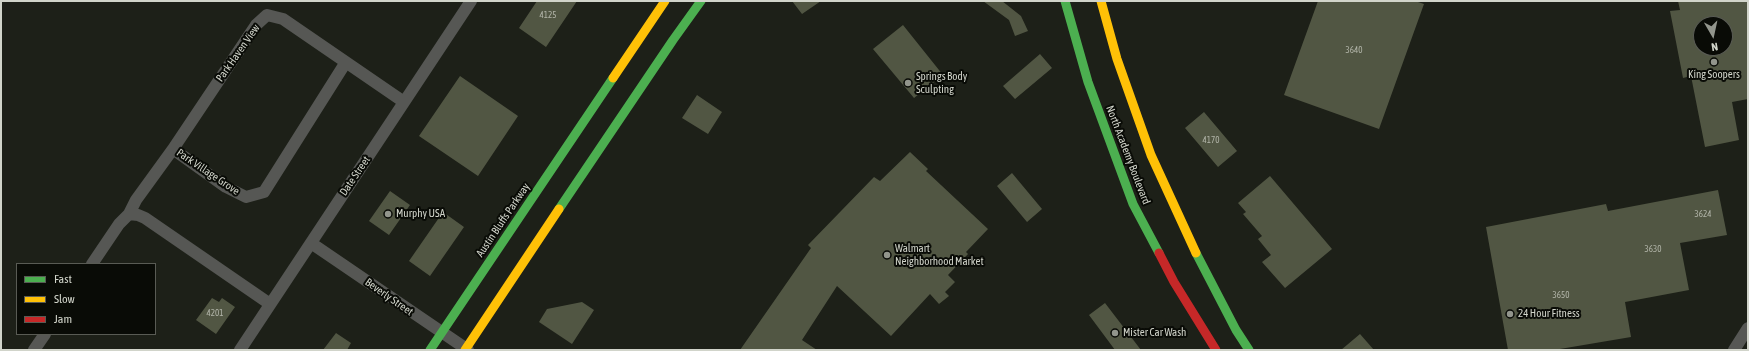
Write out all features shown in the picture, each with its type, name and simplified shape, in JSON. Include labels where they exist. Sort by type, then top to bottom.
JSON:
[{"type":"main road","name":"Austin Bluffs Parkway","points":[[430,350],[665,1]]},
{"type":"main road","points":[[466,350],[673,40],[701,1]]},
{"type":"main road","name":"North Academy Boulevard","points":[[1065,1],[1088,82],[1133,204],[1174,282],[1216,350]]},
{"type":"main road","name":"North Academy Boulevard","points":[[1101,1],[1117,58],[1151,155],[1192,246],[1236,330],[1249,350]]},
{"type":"main road","points":[[597,103],[598,118]]},
{"type":"main road","points":[[600,131],[605,142]]},
{"type":"street","name":"Date Street","points":[[240,350],[471,1]]},
{"type":"street","name":"Park Haven View","points":[[173,149],[256,25],[267,16],[283,19],[404,102]]},
{"type":"street","name":"Park Village Grove","points":[[93,263],[119,224],[130,214],[136,200],[173,149],[226,187],[246,198],[264,192],[346,62]]},
{"type":"street","points":[[130,214],[145,218],[270,304]]},
{"type":"street","name":"Beverly Street","points":[[311,243],[466,350]]},
{"type":"street","points":[[1734,350],[1748,328]]},
{"type":"street","points":[[34,350],[44,335]]},
{"type":"building","points":[[537,1],[577,1],[546,47],[519,28]]},
{"type":"building","points":[[792,1],[821,1],[802,14]]},
{"type":"building","points":[[983,1],[1002,1],[1021,16],[1028,31],[1015,36],[1009,20]]},
{"type":"building","points":[[1318,1],[1415,1],[1424,4],[1379,129],[1284,95]]},
{"type":"building","name":"King Soopers","points":[[1678,1],[1748,1],[1748,99],[1732,102],[1739,140],[1705,147],[1691,76],[1683,78],[1670,11],[1680,10]]},
{"type":"building","points":[[903,25],[943,75],[914,98],[873,49]]},
{"type":"building","points":[[1040,54],[1052,68],[1015,99],[1003,86]]},
{"type":"building","points":[[460,76],[518,116],[478,176],[419,136]]},
{"type":"building","points":[[697,95],[722,112],[708,134],[682,118]]},
{"type":"building","points":[[1204,112],[1237,151],[1218,167],[1185,128]]},
{"type":"building","name":"Walmart Neighborhood Market","points":[[910,152],[928,169],[926,171],[988,229],[966,252],[968,254],[948,275],[955,282],[945,292],[949,296],[939,304],[930,294],[891,336],[837,286],[802,340],[817,350],[740,350],[811,248],[808,245],[874,177],[880,181]]},
{"type":"building","points":[[1012,173],[1042,209],[1027,222],[997,186]]},
{"type":"building","points":[[1270,176],[1332,249],[1285,288],[1262,262],[1271,255],[1258,239],[1262,236],[1243,214],[1246,212],[1238,203]]},
{"type":"building","points":[[1718,190],[1727,235],[1680,243],[1689,290],[1625,302],[1631,337],[1554,350],[1508,350],[1486,227],[1606,204],[1608,211]]},
{"type":"building","points":[[390,191],[410,205],[389,235],[369,221]]},
{"type":"building","points":[[443,212],[464,227],[430,276],[409,261]]},
{"type":"building","points":[[212,298],[219,302],[222,298],[235,307],[216,334],[196,320]]},
{"type":"building","points":[[582,302],[594,310],[572,344],[539,322],[547,309]]},
{"type":"building","name":"Mister Car Wash","points":[[1105,303],[1141,350],[1115,350],[1089,315]]},
{"type":"building","points":[[336,333],[351,343],[347,350],[323,350]]},
{"type":"building","points":[[1360,334],[1374,350],[1341,350]]},
{"type":"traffic: fast","points":[[559,209],[701,1]]},
{"type":"traffic: fast","points":[[1065,1],[1088,82],[1133,204],[1159,253]]},
{"type":"traffic: fast","points":[[430,350],[613,78]]},
{"type":"traffic: fast","points":[[1196,253],[1236,330],[1249,350]]},
{"type":"traffic: slow","points":[[613,78],[665,1]]},
{"type":"traffic: slow","points":[[1101,1],[1117,59],[1151,155],[1196,253]]},
{"type":"traffic: slow","points":[[465,350],[559,209]]},
{"type":"traffic: jam","points":[[1159,253],[1174,282],[1216,350]]},
{"type":"place","name":"King Soopers","points":[[1714,62]]},
{"type":"place","name":"Springs Body Sculpting","points":[[908,83]]},
{"type":"place","name":"Murphy USA","points":[[388,214]]},
{"type":"place","name":"Walmart Neighborhood Market","points":[[887,255]]},
{"type":"place","name":"24 Hour Fitness","points":[[1510,314]]},
{"type":"place","name":"Mister Car Wash","points":[[1115,333]]}]
